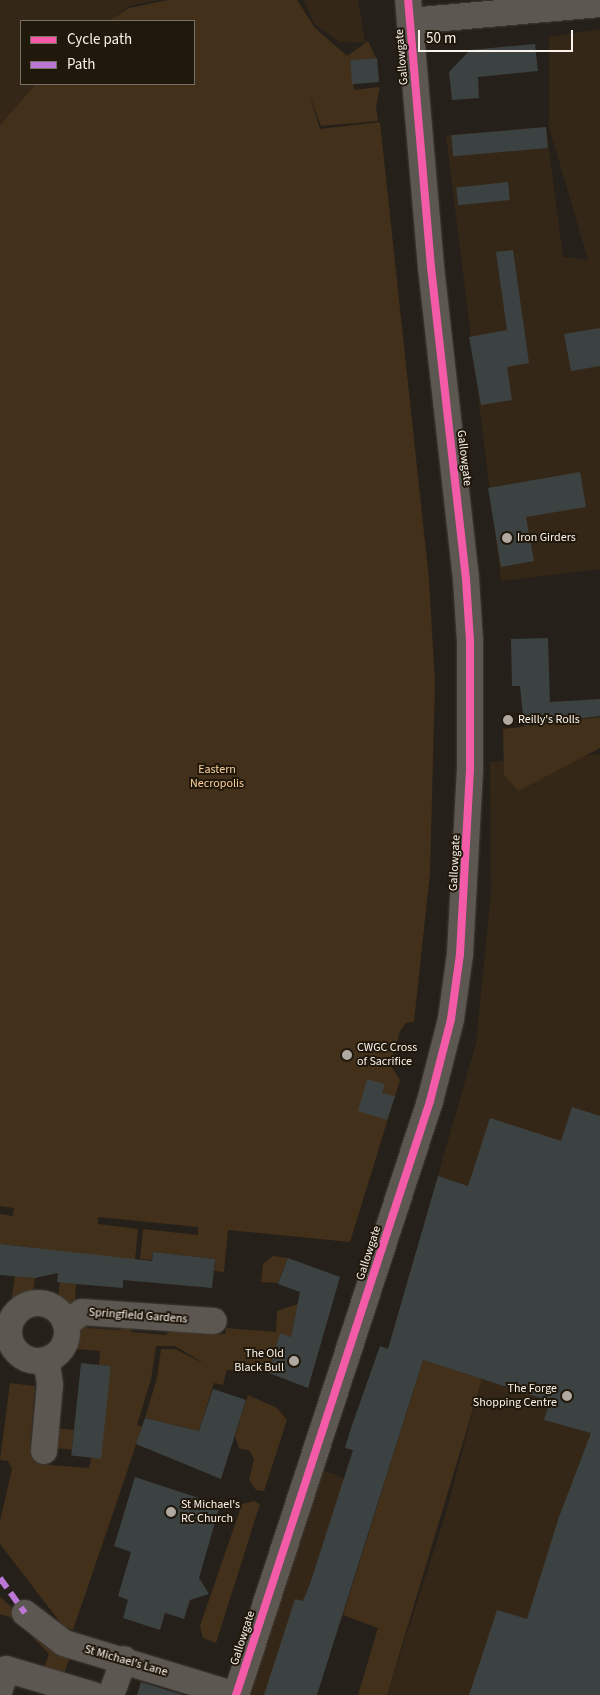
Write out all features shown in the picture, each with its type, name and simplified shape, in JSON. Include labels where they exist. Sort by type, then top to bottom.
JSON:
[{"type":"street","points":[[409,10],[600,4]]},
{"type":"street","name":"Gallowgate","points":[[235,1695],[430,1101],[451,1019],[460,954],[470,769],[470,641],[466,579],[433,285],[409,10]]},
{"type":"street","points":[[36,1303],[54,1308],[66,1324],[63,1346],[46,1360],[26,1359],[18,1354],[9,1337],[6,1315],[36,1303]]},
{"type":"street","name":"Springfield Gardens","points":[[66,1324],[82,1312],[214,1321]]},
{"type":"street","points":[[44,1451],[50,1384],[46,1360]]},
{"type":"street","name":"St Michael's Lane","points":[[25,1613],[64,1643],[124,1659],[235,1695]]},
{"type":"street","points":[[111,1695],[124,1659]]},
{"type":"street","points":[[0,1689],[6,1669],[93,1695]]},
{"type":"shaded area","points":[[0,0],[158,0],[129,6],[111,20],[20,20],[20,85],[35,85],[0,125]]},
{"type":"shaded area","points":[[304,0],[358,0],[365,43],[340,42],[314,24]]},
{"type":"shaded area","points":[[600,29],[600,569],[501,581],[446,135],[546,127],[563,257],[588,260],[549,127],[549,37]]},
{"type":"shaded area","points":[[600,754],[600,1695],[387,1695],[445,1516],[482,1379],[388,1349],[476,1043],[491,893],[490,762]]},
{"type":"shaded area","points":[[307,1465],[354,1481],[281,1695],[228,1694]]},
{"type":"green space","name":"Eastern Necropolis","points":[[168,0],[297,0],[315,28],[347,56],[368,41],[376,58],[350,61],[354,90],[380,87],[376,107],[378,121],[321,126],[309,93],[320,129],[380,122],[429,579],[435,683],[430,873],[414,1022],[406,1023],[400,1031],[391,1066],[400,1080],[350,1242],[228,1230],[224,1272],[214,1271],[215,1259],[153,1252],[152,1260],[140,1259],[143,1229],[198,1235],[198,1227],[98,1217],[98,1224],[138,1229],[135,1260],[37,1260],[38,1248],[0,1244],[0,1214],[13,1216],[14,1208],[0,1206],[0,125],[35,85],[195,85],[195,20],[111,20],[129,8]]},
{"type":"green space","points":[[600,717],[600,748],[518,791],[504,775],[503,729]]},
{"type":"green space","points":[[273,1256],[288,1258],[278,1283],[261,1282],[263,1264]]},
{"type":"green space","points":[[15,1276],[35,1278],[33,1297],[11,1303]]},
{"type":"green space","points":[[60,1282],[76,1284],[75,1301],[63,1307],[57,1303]]},
{"type":"green space","points":[[298,1304],[291,1337],[280,1334],[269,1373],[227,1370],[223,1385],[214,1383],[199,1431],[145,1418],[157,1378],[161,1349],[175,1349],[207,1365],[175,1346],[156,1346],[151,1379],[137,1425],[142,1426],[127,1472],[73,1630],[63,1626],[0,1544],[0,1521],[12,1469],[8,1461],[0,1460],[10,1383],[35,1386],[30,1449],[38,1456],[38,1464],[89,1468],[111,1366],[99,1365],[100,1351],[76,1349],[75,1318],[82,1319],[88,1328],[119,1330],[128,1324],[132,1332],[165,1335],[176,1328],[216,1334],[225,1334],[226,1328],[276,1332],[277,1311]]},
{"type":"green space","points":[[423,1360],[482,1379],[387,1695],[358,1695],[378,1628],[343,1615]]},
{"type":"green space","points":[[248,1395],[277,1408],[287,1420],[264,1491],[256,1490],[249,1480],[254,1460],[250,1451],[239,1448],[235,1436]]},
{"type":"green space","points":[[56,1428],[74,1430],[72,1450],[54,1448]]},
{"type":"green space","points":[[254,1501],[260,1504],[216,1643],[203,1638],[200,1626],[242,1504]]},
{"type":"green space","points":[[0,1597],[21,1615],[46,1646],[70,1657],[61,1681],[42,1674],[49,1654],[15,1619],[0,1614]]},
{"type":"building","points":[[535,44],[538,71],[478,77],[479,98],[452,100],[449,72],[470,50]]},
{"type":"building","points":[[377,58],[379,82],[352,84],[350,60]]},
{"type":"building","points":[[546,127],[548,148],[453,156],[451,135]]},
{"type":"building","points":[[508,182],[510,200],[458,205],[456,187]]},
{"type":"building","points":[[513,250],[529,363],[507,367],[512,400],[481,405],[469,337],[507,330],[496,252]]},
{"type":"building","points":[[600,328],[600,366],[571,371],[564,334]]},
{"type":"building","points":[[580,472],[586,507],[526,517],[534,561],[501,567],[488,488]]},
{"type":"building","points":[[548,638],[550,702],[600,699],[600,716],[524,726],[520,686],[512,686],[511,639]]},
{"type":"building","points":[[367,1079],[385,1084],[382,1093],[395,1096],[387,1120],[358,1111]]},
{"type":"building","name":"The Forge Shopping Centre","points":[[572,1107],[600,1116],[600,1695],[469,1695],[497,1610],[527,1619],[559,1517],[591,1433],[544,1420],[550,1401],[423,1360],[317,1695],[264,1695],[295,1599],[303,1601],[310,1584],[353,1450],[345,1448],[351,1428],[380,1346],[388,1349],[438,1176],[468,1186],[490,1118],[561,1141]]},
{"type":"building","points":[[0,1244],[152,1261],[153,1252],[215,1259],[212,1288],[123,1280],[123,1288],[65,1283],[57,1282],[58,1273],[35,1278],[0,1275]]},
{"type":"building","points":[[288,1258],[340,1277],[308,1388],[269,1373],[280,1333],[291,1337],[300,1292],[278,1284]]},
{"type":"building","points":[[81,1363],[111,1366],[101,1459],[71,1455]]},
{"type":"building","points":[[213,1389],[246,1400],[221,1479],[136,1444],[145,1418],[199,1431]]},
{"type":"building","name":"St Michael's RC Church","points":[[135,1477],[220,1505],[199,1578],[209,1594],[190,1600],[184,1619],[165,1613],[160,1630],[123,1618],[128,1600],[118,1596],[131,1552],[114,1546]]},
{"type":"building","points":[[141,1682],[183,1695],[137,1695]]},
{"type":"marked path","points":[[0,1578],[25,1613]]},
{"type":"cycle path","points":[[236,1695],[430,1101],[451,1019],[460,954],[470,769],[470,641],[466,579],[431,267],[408,0]]},
{"type":"place","name":"Iron Girders","points":[[507,538]]},
{"type":"place","name":"Reilly's Rolls","points":[[508,720]]},
{"type":"place","name":"CWGC Cross of Sacrifice","points":[[347,1055]]},
{"type":"place","name":"The Old Black Bull","points":[[294,1361]]},
{"type":"place","name":"The Forge Shopping Centre","points":[[567,1396]]},
{"type":"place","name":"St Michael's RC Church","points":[[171,1512]]}]
